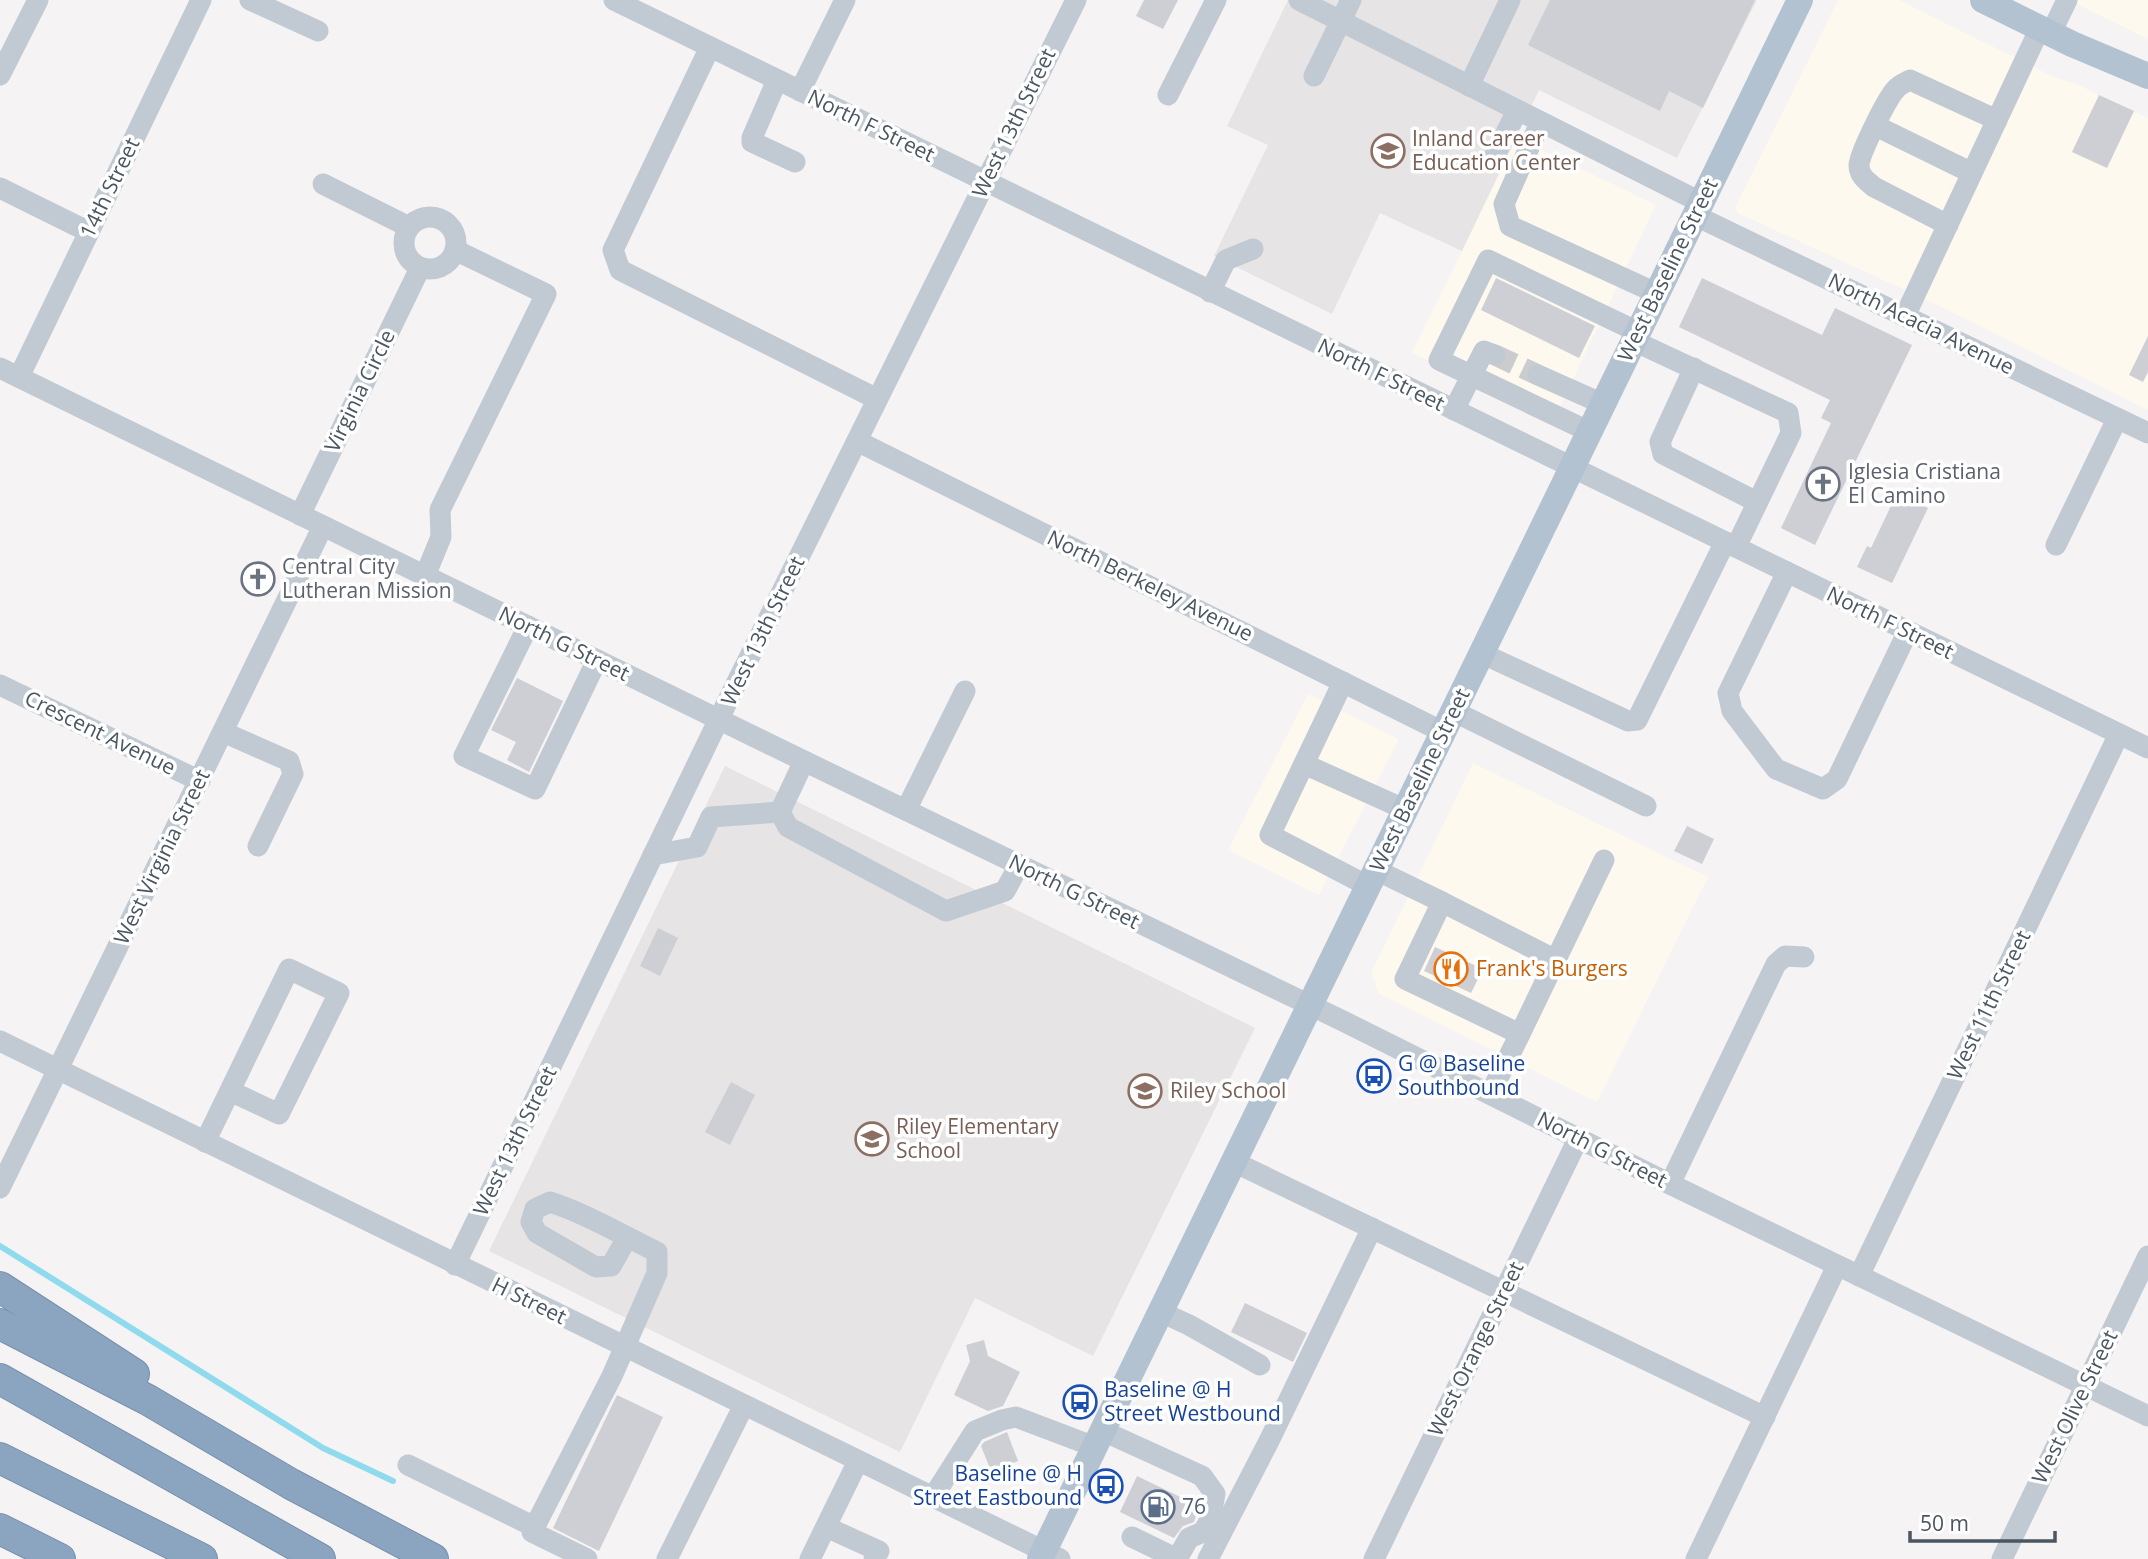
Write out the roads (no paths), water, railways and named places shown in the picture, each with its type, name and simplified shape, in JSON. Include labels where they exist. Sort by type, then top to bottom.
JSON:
[{"type":"highway","points":[[0,1287],[142,1379],[146,1385],[148,1400]]},
{"type":"highway","points":[[0,1324],[148,1400],[291,1483],[433,1559]]},
{"type":"highway","points":[[0,1379],[320,1559]]},
{"type":"highway","points":[[0,1458],[202,1559]]},
{"type":"highway","points":[[0,1529],[60,1559]]},
{"type":"main road","name":"West Baseline Street","points":[[1048,1557],[1099,1439],[1800,0]]},
{"type":"main road","points":[[1983,0],[2148,76]]},
{"type":"street","points":[[0,75],[38,0]]},
{"type":"street","name":"14th Street","points":[[9,372],[89,232],[201,0]]},
{"type":"street","points":[[250,0],[318,32]]},
{"type":"street","name":"North F Street","points":[[614,0],[2148,748]]},
{"type":"street","points":[[800,91],[845,0]]},
{"type":"street","name":"West 13th Street","points":[[455,1265],[719,719],[1076,0]]},
{"type":"street","points":[[1168,95],[1216,0]]},
{"type":"street","name":"North Acacia Avenue","points":[[1299,0],[1517,111],[1905,316],[2148,433]]},
{"type":"street","points":[[1314,76],[1351,0]]},
{"type":"street","points":[[1469,86],[1510,0]]},
{"type":"street","points":[[1905,316],[1997,120],[2046,31],[2067,0]]},
{"type":"street","points":[[710,47],[613,250],[620,270],[877,399]]},
{"type":"street","points":[[777,80],[752,142],[794,162]]},
{"type":"street","points":[[1948,225],[1863,179],[1859,167],[1876,126],[1898,86],[1910,80],[1997,120]]},
{"type":"street","points":[[1492,161],[1517,111]]},
{"type":"street","points":[[1540,123],[1504,204],[1510,226],[1656,293]]},
{"type":"street","points":[[1876,126],[1972,173]]},
{"type":"street","points":[[323,184],[409,227]]},
{"type":"street","points":[[0,188],[89,232]]},
{"type":"street","points":[[430,216],[441,219],[451,227],[456,238],[455,250],[450,260],[441,266],[420,268],[410,261],[404,250],[404,238],[409,227],[418,219],[430,216]]},
{"type":"street","points":[[1210,292],[1226,260],[1252,249]]},
{"type":"street","points":[[425,576],[441,537],[440,510],[546,294],[455,250]]},
{"type":"street","points":[[1481,653],[1628,721],[1637,720],[1757,502],[1791,433],[1788,413],[1694,369],[1488,260],[1439,360],[1590,432]]},
{"type":"street","name":"Virginia Circle","points":[[300,515],[420,268]]},
{"type":"street","points":[[1454,410],[1484,351],[1495,355]]},
{"type":"street","points":[[1694,369],[1660,442],[1663,454],[1757,502]]},
{"type":"street","name":"North G Street","points":[[9,372],[2148,1416]]},
{"type":"street","points":[[1538,375],[1603,404]]},
{"type":"street","points":[[2056,545],[2118,419]]},
{"type":"street","name":"North Berkeley Avenue","points":[[857,441],[1343,682],[1448,722],[1646,806]]},
{"type":"street","name":"West Virginia Street","points":[[0,1188],[323,526]]},
{"type":"street","points":[[1787,572],[1728,693],[1732,711],[1776,769],[1823,789],[1837,779],[1908,631]]},
{"type":"street","points":[[528,626],[464,756],[535,789],[597,660]]},
{"type":"street","points":[[1343,682],[1270,835],[1372,878],[1442,902],[1556,960]]},
{"type":"street","name":"Crescent Avenue","points":[[0,685],[200,781]]},
{"type":"street","points":[[906,810],[965,691]]},
{"type":"street","points":[[223,732],[289,761],[293,774],[258,846]]},
{"type":"street","name":"West 11th Street","points":[[1859,1276],[2119,733]]},
{"type":"street","points":[[779,812],[804,761]]},
{"type":"street","points":[[1304,764],[1404,809]]},
{"type":"street","points":[[653,855],[697,847],[711,817],[779,812]]},
{"type":"street","points":[[779,812],[788,827],[946,911],[1005,891],[1019,865]]},
{"type":"street","points":[[1490,1094],[1604,859]]},
{"type":"street","points":[[1442,902],[1405,979],[1520,1034]]},
{"type":"street","points":[[1670,1184],[1776,964],[1785,956],[1804,957]]},
{"type":"street","points":[[205,1142],[289,969],[339,993],[279,1114],[230,1091]]},
{"type":"street","name":"H Street","points":[[0,1041],[933,1497],[1048,1557]]},
{"type":"street","name":"West Orange Street","points":[[1374,1559],[1578,1139]]},
{"type":"street","points":[[1234,1162],[1765,1417]]},
{"type":"street","points":[[1208,1559],[1372,1228]]},
{"type":"street","points":[[587,1559],[532,1532],[612,1376],[657,1273],[657,1252],[627,1238]]},
{"type":"street","name":"West Olive Street","points":[[2002,1559],[2148,1256]]},
{"type":"street","points":[[1696,1559],[1837,1266]]},
{"type":"street","points":[[1161,1312],[1260,1365]]},
{"type":"street","points":[[667,1559],[744,1405]]},
{"type":"street","points":[[933,1497],[975,1431],[1016,1417],[1099,1439],[1202,1476],[1215,1494],[1210,1520],[1203,1532],[1189,1538],[1177,1559],[1132,1536]]},
{"type":"street","points":[[810,1559],[858,1461]]},
{"type":"street","points":[[408,1465],[535,1527]]},
{"type":"street","points":[[826,1527],[879,1551],[874,1559]]},
{"type":"waterway","points":[[0,1246],[323,1448],[393,1481]]},
{"type":"tunnel","points":[[1495,355],[1538,375]]},
{"type":"place","name":"Inland Career Education Center","points":[[1388,151]]},
{"type":"place","name":"Iglesia Cristiana El Camino","points":[[1823,484]]},
{"type":"place","name":"Central City Lutheran Mission","points":[[258,579]]},
{"type":"place","name":"Frank's Burgers","points":[[1451,969]]},
{"type":"place","name":"G @ Baseline Southbound","points":[[1374,1076]]},
{"type":"place","name":"Riley School","points":[[1145,1091]]},
{"type":"place","name":"Riley Elementary School","points":[[872,1139]]},
{"type":"place","name":"Baseline @ H Street Westbound","points":[[1080,1402]]},
{"type":"place","name":"Baseline @ H Street Eastbound","points":[[1106,1486]]},
{"type":"place","name":"76","points":[[1158,1507]]}]
